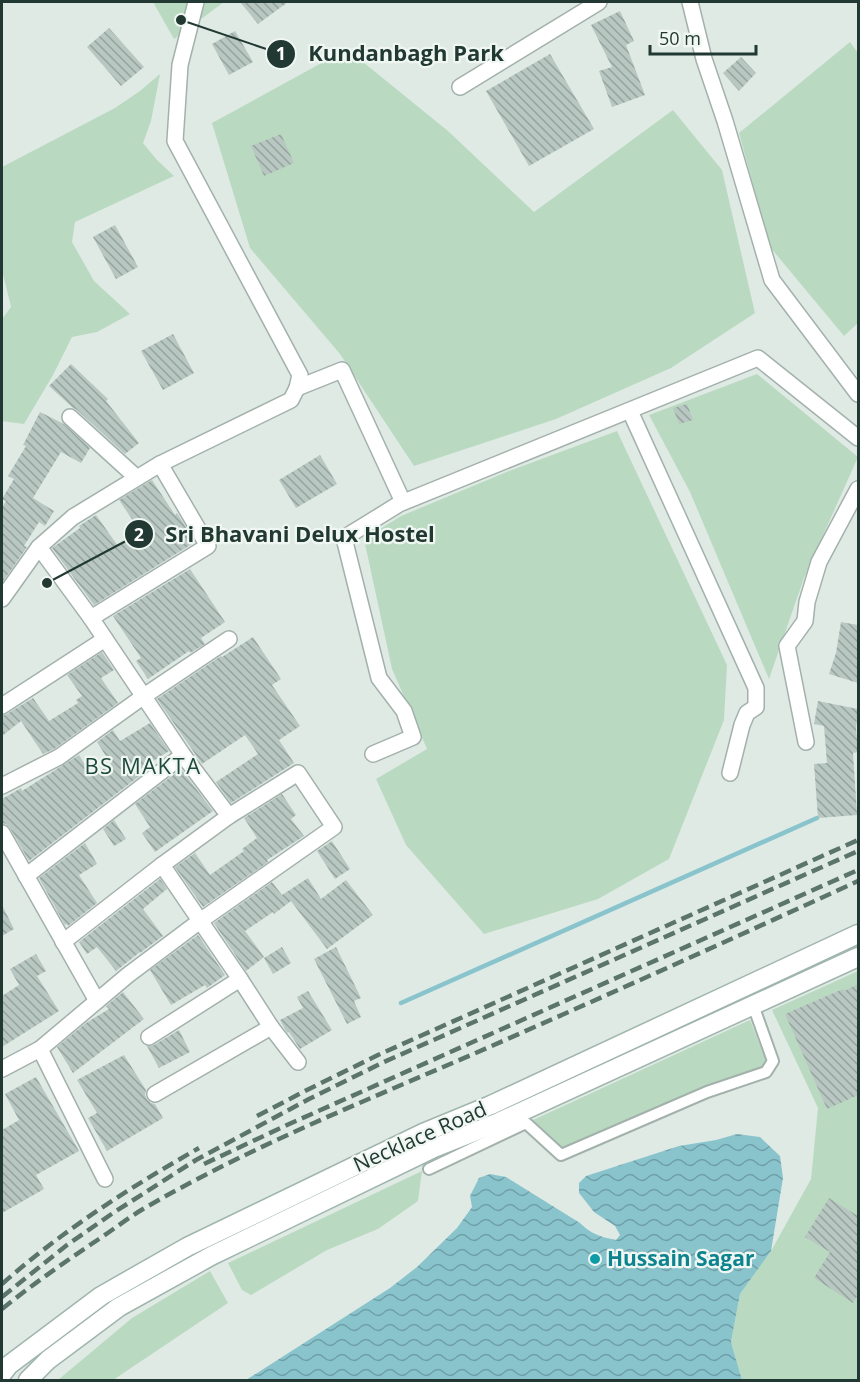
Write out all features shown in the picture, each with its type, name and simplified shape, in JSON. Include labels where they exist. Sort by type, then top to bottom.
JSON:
[{"type":"main road","name":"Necklace Road","points":[[2,1374],[9,1365],[101,1296],[187,1247],[423,1133],[491,1105],[858,934]]},
{"type":"main road","name":"Necklace Road","points":[[28,1380],[48,1360],[119,1306],[211,1256],[434,1148],[499,1122],[858,957]]},
{"type":"street","points":[[2,599],[39,547],[73,517],[160,464],[291,400],[297,388],[300,375],[174,141],[180,65],[195,2]]},
{"type":"street","points":[[460,87],[598,2]]},
{"type":"street","points":[[690,2],[704,59],[725,121],[772,280],[858,394]]},
{"type":"street","points":[[373,754],[413,737],[404,711],[379,678],[345,538],[402,502],[758,358],[858,438]]},
{"type":"street","points":[[297,388],[342,370],[402,502]]},
{"type":"street","points":[[630,411],[756,688],[756,707],[747,713],[742,725],[730,773]]},
{"type":"street","points":[[70,417],[137,478]]},
{"type":"street","points":[[91,618],[208,546],[160,464]]},
{"type":"street","points":[[806,742],[787,646],[805,621],[807,602],[819,562],[858,489]]},
{"type":"street","points":[[39,547],[91,618],[183,755],[229,816]]},
{"type":"street","points":[[2,706],[105,639]]},
{"type":"street","points":[[2,786],[59,757],[229,639]]},
{"type":"street","points":[[26,876],[183,755]]},
{"type":"street","points":[[2,1069],[40,1049],[128,975],[200,921],[334,827],[298,773],[229,816],[63,942]]},
{"type":"street","points":[[2,833],[97,1001]]},
{"type":"street","points":[[162,865],[271,1027],[298,1062]]},
{"type":"street","points":[[149,1037],[240,979]]},
{"type":"street","points":[[429,1169],[526,1123],[561,1155],[707,1092],[766,1072],[773,1060],[753,1005]]},
{"type":"street","points":[[155,1094],[271,1027]]},
{"type":"street","points":[[40,1049],[105,1179]]},
{"type":"green space","points":[[153,2],[224,2],[174,39]]},
{"type":"green space","points":[[850,42],[858,53],[858,323],[844,336],[770,247],[739,133]]},
{"type":"green space","points":[[347,49],[448,131],[534,212],[673,110],[722,170],[755,313],[671,368],[556,419],[414,466],[340,354],[250,248],[212,123]]},
{"type":"green space","points":[[160,74],[151,121],[143,143],[174,176],[75,222],[72,242],[94,281],[130,314],[97,332],[72,337],[24,424],[2,421],[2,319],[11,307],[2,270],[2,167],[115,108]]},
{"type":"green space","points":[[757,374],[858,457],[804,578],[769,679],[690,492],[649,415]]},
{"type":"green space","points":[[617,431],[727,665],[724,720],[669,859],[598,899],[484,934],[406,845],[376,779],[427,749],[392,669],[364,539],[401,516],[509,471]]},
{"type":"green space","points":[[858,971],[858,1380],[742,1380],[731,1342],[740,1294],[771,1251],[811,1179],[818,1108],[772,1010]]},
{"type":"green space","points":[[750,1020],[766,1061],[761,1067],[578,1144],[561,1147],[533,1120]]},
{"type":"green space","points":[[422,1171],[418,1201],[378,1229],[327,1250],[251,1295],[242,1290],[228,1263]]},
{"type":"green space","points":[[210,1271],[228,1303],[113,1380],[58,1380],[132,1318]]},
{"type":"water","name":"Hussain Sagar","points":[[737,1134],[760,1137],[780,1156],[783,1178],[771,1251],[740,1294],[731,1342],[742,1380],[246,1380],[390,1288],[417,1267],[457,1228],[472,1207],[470,1196],[479,1178],[490,1174],[506,1177],[592,1232],[616,1240],[620,1235],[615,1226],[594,1212],[579,1193],[579,1183],[586,1176],[679,1146]]},
{"type":"building","points":[[240,2],[288,2],[258,24]]},
{"type":"building","points":[[620,11],[634,41],[626,45],[645,95],[612,107],[599,71],[612,67],[591,25]]},
{"type":"building","points":[[109,28],[144,67],[121,86],[87,47]]},
{"type":"building","points":[[235,31],[253,62],[229,75],[212,44]]},
{"type":"building","points":[[550,54],[594,129],[529,166],[486,91]]},
{"type":"building","points":[[741,57],[756,73],[739,91],[723,73]]},
{"type":"building","points":[[281,134],[294,163],[264,176],[251,146]]},
{"type":"building","points":[[115,225],[138,267],[116,279],[93,237]]},
{"type":"building","points":[[173,334],[194,373],[163,390],[141,351]]},
{"type":"building","points":[[71,364],[108,399],[106,401],[139,443],[125,454],[49,386]]},
{"type":"building","points":[[687,404],[693,420],[679,424],[673,408]]},
{"type":"building","points":[[40,412],[64,424],[90,448],[81,463],[61,452],[33,498],[54,511],[45,526],[39,522],[24,546],[27,547],[2,583],[2,508],[6,501],[2,499],[14,479],[8,476],[26,446],[23,445]]},
{"type":"building","points":[[320,455],[337,484],[296,508],[279,480]]},
{"type":"building","points":[[152,480],[195,542],[94,605],[52,548],[96,515],[118,546],[140,531],[119,500]]},
{"type":"building","points":[[190,569],[225,622],[201,638],[205,644],[190,653],[189,651],[148,679],[136,661],[141,658],[113,616]]},
{"type":"building","points":[[841,622],[858,625],[858,683],[829,674],[836,653]]},
{"type":"building","points":[[253,637],[281,679],[272,685],[300,726],[279,740],[294,763],[231,803],[216,782],[258,754],[245,735],[202,764],[157,699]]},
{"type":"building","points":[[102,652],[114,670],[101,678],[118,703],[54,749],[43,754],[21,721],[2,736],[2,716],[33,698],[49,721],[78,703],[76,700],[82,696],[67,675]]},
{"type":"building","points":[[818,701],[858,709],[856,728],[858,752],[853,753],[857,815],[818,818],[814,764],[827,763],[824,726],[814,724]]},
{"type":"building","points":[[150,723],[169,751],[139,770],[142,774],[29,861],[10,828],[2,823],[2,799],[21,788],[22,791],[79,755],[92,776],[111,764],[97,742],[113,730],[120,741]]},
{"type":"building","points":[[181,769],[213,811],[155,852],[142,833],[150,827],[135,804]]},
{"type":"building","points":[[282,794],[296,815],[291,819],[304,836],[203,907],[175,867],[195,853],[210,875],[244,851],[242,849],[257,838],[244,818]]},
{"type":"building","points":[[114,820],[126,839],[114,846],[103,829]]},
{"type":"building","points":[[332,841],[350,869],[335,879],[317,851]]},
{"type":"building","points":[[85,843],[97,864],[79,875],[97,903],[68,926],[65,925],[39,878]]},
{"type":"building","points":[[308,878],[321,899],[346,880],[373,915],[327,949],[291,901],[245,931],[264,957],[246,971],[214,923],[272,882],[282,895]]},
{"type":"building","points":[[160,879],[167,889],[143,909],[163,936],[116,971],[97,947],[87,954],[79,942]]},
{"type":"building","points":[[2,905],[14,929],[2,936]]},
{"type":"building","points":[[198,935],[225,975],[207,988],[205,985],[171,1005],[150,970]]},
{"type":"building","points":[[282,947],[291,963],[273,974],[264,958]]},
{"type":"building","points":[[336,947],[361,998],[354,1001],[361,1017],[347,1024],[314,959]]},
{"type":"building","points":[[36,954],[46,971],[37,976],[59,1011],[2,1047],[2,996],[19,985],[10,969]]},
{"type":"building","points":[[858,984],[858,1095],[827,1109],[785,1014]]},
{"type":"building","points":[[308,991],[332,1030],[300,1049],[280,1020],[303,1008],[297,997]]},
{"type":"building","points":[[123,992],[144,1019],[73,1073],[57,1047],[86,1023],[109,1009],[106,1006]]},
{"type":"building","points":[[179,1030],[190,1052],[159,1068],[147,1046],[154,1045]]},
{"type":"building","points":[[124,1055],[146,1090],[147,1099],[155,1104],[163,1118],[107,1151],[88,1118],[97,1113],[77,1080]]},
{"type":"building","points":[[36,1077],[79,1151],[36,1175],[44,1189],[2,1213],[2,1130],[19,1120],[5,1094]]},
{"type":"building","points":[[829,1198],[858,1216],[858,1295],[853,1303],[814,1278],[830,1252],[805,1237]]},
{"type":"waterway","points":[[401,1003],[817,818]]},
{"type":"railway","points":[[257,1116],[378,1055],[858,840]]},
{"type":"railway","points":[[2,1297],[67,1245],[113,1213],[196,1160],[309,1099],[384,1062],[858,851]]},
{"type":"railway","points":[[204,1164],[858,870]]},
{"type":"railway","points":[[2,1309],[137,1212],[223,1166],[305,1127],[568,1012],[858,881]]},
{"type":"railway","points":[[2,1284],[48,1246],[97,1211],[199,1148]]},
{"type":"place","name":"Kundanbagh Park","points":[[181,20]]},
{"type":"place","name":"Sri Bhavani Delux Hostel","points":[[47,583]]},
{"type":"place","name":"Hussain Sagar","points":[[595,1259]]},
{"type":"district","name":"BS MAKTA","points":[[143,766]]}]
